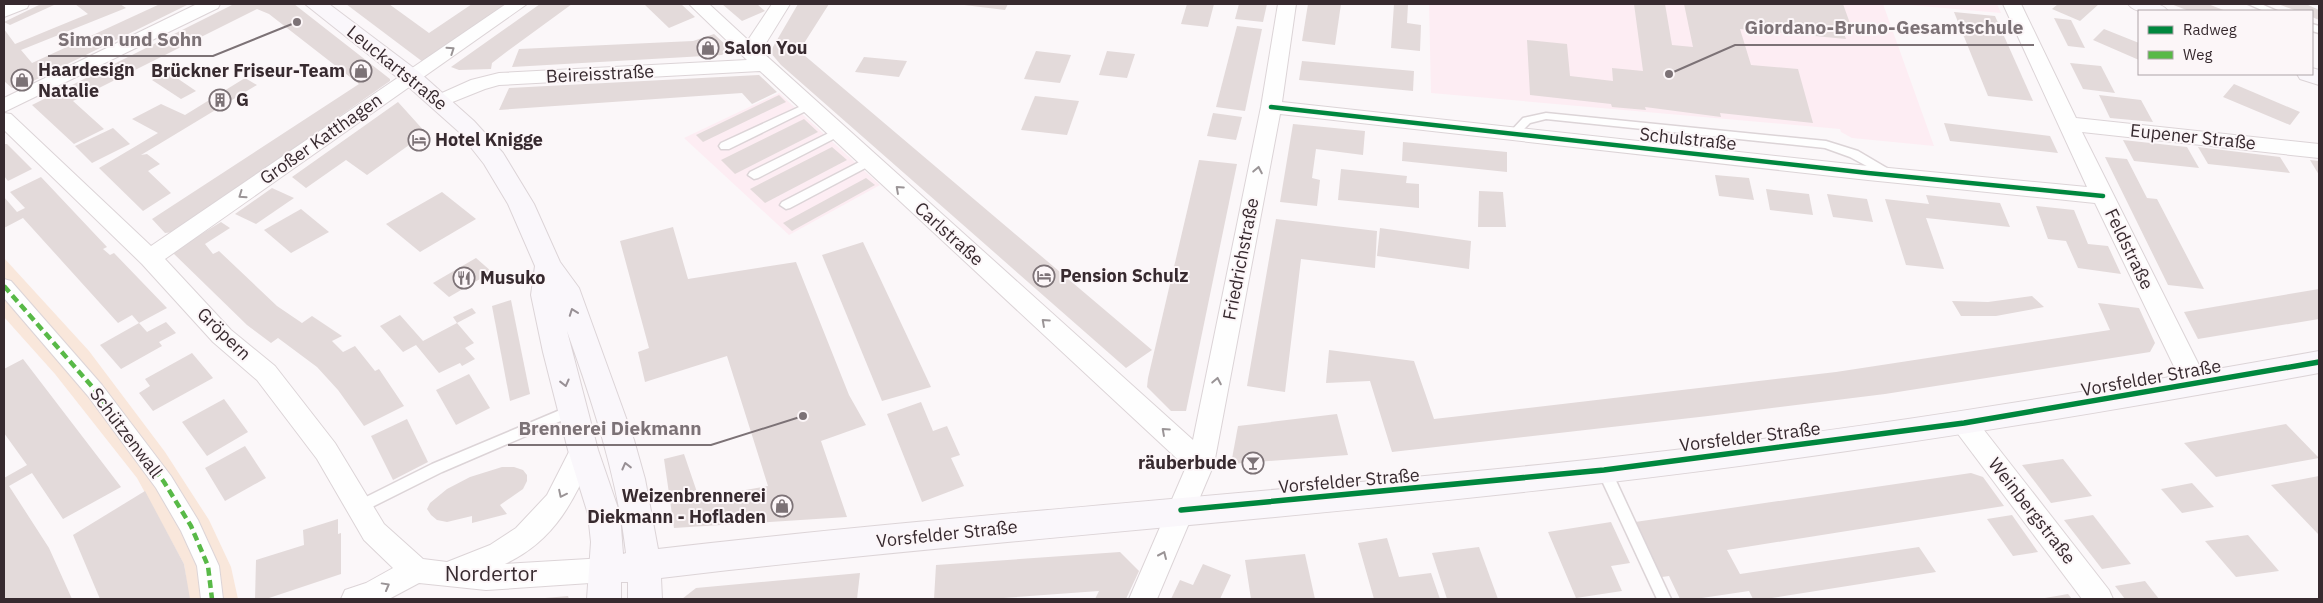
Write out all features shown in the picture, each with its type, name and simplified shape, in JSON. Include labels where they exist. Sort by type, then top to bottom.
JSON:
[{"type":"main road","name":"Leuckartstraße","points":[[316,4],[411,77],[466,126],[494,159],[521,204],[548,266],[564,288],[620,443],[638,513],[645,565],[645,599]]},
{"type":"main road","points":[[2138,4],[2154,10]]},
{"type":"main road","name":"Leuckartstraße","points":[[548,266],[545,295],[572,410],[604,514],[607,542],[605,584]]},
{"type":"main road","name":"Vorsfelder Straße","points":[[605,584],[645,565],[1182,510],[1604,470],[1964,423],[2319,362]]},
{"type":"street","points":[[4,11],[20,4]]},
{"type":"street","points":[[6,120],[211,4]]},
{"type":"street","name":"Großer Katthagen","points":[[150,258],[518,4]]},
{"type":"street","name":"Carlstraße","points":[[698,4],[1201,464]]},
{"type":"street","points":[[757,58],[781,4]]},
{"type":"street","name":"Friedrichstraße","points":[[1143,599],[1201,464],[1270,107],[1287,4]]},
{"type":"street","name":"Feldstraße","points":[[2012,4],[2067,124],[2196,384]]},
{"type":"street","name":"Beireisstraße","points":[[440,101],[478,84],[499,79],[757,58]]},
{"type":"street","name":"Schulstraße","points":[[1270,107],[1893,176],[2103,196]]},
{"type":"street","name":"Gröpern","points":[[6,120],[150,258],[222,336],[266,373],[326,451],[374,532],[396,554],[429,573]]},
{"type":"street","name":"Eupener Straße","points":[[2067,124],[2319,151]]},
{"type":"street","name":"Schützenwall","points":[[4,286],[104,401],[158,475],[191,527],[207,560],[212,599]]},
{"type":"street","name":"Weinbergstraße","points":[[1964,423],[2099,599]]},
{"type":"street","points":[[429,573],[499,555],[545,520],[558,501],[583,450]]},
{"type":"street","name":"Nordertor","points":[[355,599],[429,573],[506,576],[605,584]]},
{"type":"lane","points":[[2253,4],[2269,10]]},
{"type":"lane","points":[[725,146],[810,105]]},
{"type":"lane","points":[[754,175],[839,132]]},
{"type":"lane","points":[[786,205],[869,161]]},
{"type":"lane","points":[[359,507],[437,468],[572,410]]},
{"type":"lane","points":[[1604,470],[1664,599]]},
{"type":"shaded area","points":[[1429,4],[1883,4],[1934,146],[1852,138],[1841,132],[1840,129],[1431,93]]},
{"type":"shaded area","points":[[1898,4],[1997,4],[2001,13]]},
{"type":"shaded area","points":[[779,93],[880,185],[789,235],[684,138]]},
{"type":"shaded area","points":[[4,258],[89,351],[165,452],[209,520],[231,567],[238,599],[189,599],[184,564],[137,478],[55,374],[4,317]]},
{"type":"building","points":[[41,4],[54,5],[10,25],[4,22]]},
{"type":"building","points":[[75,4],[120,4],[126,8],[21,50],[32,63],[160,4],[189,4],[21,87],[12,88],[4,81],[4,29],[15,44],[88,14]]},
{"type":"building","points":[[234,4],[294,4],[390,79],[390,81],[174,232],[165,233],[152,219],[359,84],[269,14],[257,9],[73,101],[104,129],[74,144],[32,105]]},
{"type":"building","points":[[346,4],[389,4],[429,33],[472,4],[507,4],[423,62]]},
{"type":"building","points":[[540,4],[572,4],[492,63],[491,69],[459,70],[451,67]]},
{"type":"building","points":[[644,4],[681,4],[695,17],[669,28]]},
{"type":"building","points":[[722,4],[757,4],[765,11],[742,21]]},
{"type":"building","points":[[798,4],[829,4],[801,48],[804,55],[1152,350],[1126,368],[781,65],[770,52]]},
{"type":"building","points":[[956,4],[1008,4],[1005,10]]},
{"type":"building","points":[[1187,4],[1214,4],[1208,27],[1181,24]]},
{"type":"building","points":[[1239,4],[1267,4],[1263,22],[1235,19]]},
{"type":"building","points":[[1308,4],[1341,4],[1335,45],[1302,41]]},
{"type":"building","points":[[1394,4],[1408,4],[1407,23],[1421,25],[1420,51],[1391,48]]},
{"type":"building","points":[[1634,4],[1665,4],[1672,45],[1693,47],[1684,4],[1843,4],[1852,29],[1842,28],[1846,39],[1740,29],[1751,65],[1798,69],[1813,123],[1720,113],[1721,117],[1645,107],[1646,110],[1612,107],[1611,104],[1530,95],[1527,40],[1567,44],[1570,76],[1613,81],[1612,68],[1643,71]]},
{"type":"building","points":[[2058,4],[2099,4],[2080,21],[2052,9]]},
{"type":"building","points":[[2171,4],[2208,4],[2223,10],[2186,10]]},
{"type":"building","points":[[2278,4],[2306,4],[2319,10],[2319,20],[2313,17],[2313,10],[2294,10]]},
{"type":"building","points":[[1954,12],[1995,16],[2033,101],[1988,96]]},
{"type":"building","points":[[2054,18],[2071,20],[2085,48],[2068,46]]},
{"type":"building","points":[[1237,26],[1262,29],[1245,111],[1216,107]]},
{"type":"building","points":[[2104,29],[2138,43],[2138,60],[2093,40]]},
{"type":"building","points":[[714,34],[729,48],[722,55],[512,67],[519,49],[693,41]]},
{"type":"building","points":[[1036,51],[1071,55],[1060,83],[1024,79]]},
{"type":"building","points":[[1107,51],[1135,54],[1127,78],[1099,75]]},
{"type":"building","points":[[864,57],[907,61],[899,77],[855,72]]},
{"type":"building","points":[[1302,61],[1414,71],[1413,91],[1299,80]]},
{"type":"building","points":[[2070,63],[2101,66],[2115,93],[2083,89]]},
{"type":"building","name":"G","points":[[168,72],[196,91],[181,99],[152,80]]},
{"type":"building","points":[[759,75],[777,92],[752,104],[742,93],[499,110],[509,88]]},
{"type":"building","points":[[245,78],[257,85],[141,155],[147,154],[160,164],[148,171],[171,193],[143,211],[99,168],[158,133],[132,119],[161,104],[185,115]]},
{"type":"building","points":[[2234,84],[2300,112],[2290,125],[2223,97]]},
{"type":"building","points":[[779,95],[786,102],[703,142],[696,135]]},
{"type":"building","points":[[2099,95],[2141,100],[2153,122],[2110,118]]},
{"type":"building","points":[[1035,96],[1079,101],[1067,135],[1021,130]]},
{"type":"building","points":[[398,102],[426,133],[367,175],[346,160],[306,188],[292,177]]},
{"type":"building","points":[[1213,113],[1242,117],[1236,140],[1207,136]]},
{"type":"building","points":[[804,119],[818,132],[735,174],[721,160]]},
{"type":"building","points":[[1944,123],[2050,136],[2058,153],[1950,141]]},
{"type":"building","points":[[1293,124],[1365,131],[1363,155],[1316,149],[1312,178],[1320,180],[1317,206],[1280,202]]},
{"type":"building","points":[[113,128],[130,144],[92,163],[75,146]]},
{"type":"building","points":[[2123,140],[2187,147],[2199,168],[2134,161]]},
{"type":"building","points":[[1403,142],[1507,152],[1507,172],[1402,161]]},
{"type":"building","points":[[4,144],[7,144],[32,169],[8,181],[4,176]]},
{"type":"building","points":[[832,147],[847,160],[765,203],[750,189]]},
{"type":"building","points":[[2198,147],[2280,157],[2290,173],[2208,164]]},
{"type":"building","points":[[2105,157],[2127,159],[2147,198],[2157,199],[2204,289],[2168,285]]},
{"type":"building","points":[[1199,160],[1237,164],[1186,411],[1171,411],[1147,387],[1148,378]]},
{"type":"building","points":[[2310,160],[2319,161],[2319,175]]},
{"type":"building","points":[[1341,169],[1407,176],[1406,183],[1419,184],[1419,208],[1338,200]]},
{"type":"building","points":[[1715,175],[1749,178],[1754,200],[1719,196]]},
{"type":"building","points":[[41,177],[107,247],[103,249],[110,255],[114,253],[167,308],[139,323],[132,315],[118,323],[23,218],[4,228],[4,197],[17,212],[25,208],[10,192]]},
{"type":"building","points":[[866,178],[875,185],[792,231],[783,223]]},
{"type":"building","points":[[272,188],[294,198],[256,224],[235,214]]},
{"type":"building","points":[[1766,189],[1809,194],[1813,215],[1770,210]]},
{"type":"building","points":[[1479,191],[1503,192],[1506,227],[1478,227]]},
{"type":"building","points":[[442,192],[476,219],[420,252],[386,224]]},
{"type":"building","points":[[1827,194],[1867,199],[1873,222],[1833,217]]},
{"type":"building","points":[[1926,195],[2000,203],[2010,227],[1926,218],[1944,269],[1906,265],[1885,199],[1929,204]]},
{"type":"building","points":[[2036,206],[2074,210],[2088,244],[2108,246],[2121,274],[2078,268],[2066,241],[2048,239]]},
{"type":"building","points":[[301,209],[329,232],[291,253],[264,230]]},
{"type":"building","points":[[1276,219],[1377,231],[1375,268],[1301,259],[1285,392],[1247,386]]},
{"type":"building","points":[[221,222],[230,228],[205,244],[213,254],[219,251],[277,306],[302,323],[312,316],[342,336],[332,341],[343,352],[355,346],[375,371],[379,369],[404,406],[364,426],[338,390],[317,367],[278,338],[271,343],[247,325],[172,252]]},
{"type":"building","points":[[673,227],[688,279],[796,262],[849,395],[866,425],[821,441],[847,517],[674,528],[664,459],[684,454],[699,498],[768,486],[727,356],[645,382],[638,352],[649,348],[620,241]]},
{"type":"building","points":[[1380,228],[1471,241],[1469,269],[1377,256]]},
{"type":"building","points":[[863,242],[931,387],[882,401],[822,255]]},
{"type":"building","points":[[476,258],[492,272],[449,297],[433,283]]},
{"type":"building","points":[[2319,289],[2319,319],[2198,339],[2184,312]]},
{"type":"building","points":[[2032,296],[2044,307],[1996,316],[1961,316],[1952,301],[1988,302]]},
{"type":"building","points":[[511,300],[530,394],[510,401],[492,306]]},
{"type":"building","points":[[2098,303],[2139,308],[2155,343],[2150,352],[1885,394],[1392,452],[1370,381],[1326,383],[1329,350],[1414,361],[1434,419],[1836,372],[2110,330]]},
{"type":"building","points":[[472,308],[476,313],[457,323],[453,317]]},
{"type":"building","points":[[400,315],[423,341],[457,323],[474,343],[465,348],[475,359],[462,366],[460,363],[439,373],[416,345],[403,352],[380,326]]},
{"type":"building","points":[[166,322],[176,333],[159,342],[162,346],[121,369],[100,345],[139,323],[147,332]]},
{"type":"building","points":[[192,353],[213,378],[153,411],[139,393],[150,386],[145,379]]},
{"type":"building","points":[[23,359],[121,487],[63,519],[32,473],[9,486],[49,548],[72,599],[4,599],[4,478],[27,465],[4,433],[4,369]]},
{"type":"building","points":[[469,374],[490,408],[456,425],[436,390]]},
{"type":"building","points":[[224,399],[248,432],[207,456],[182,422]]},
{"type":"building","points":[[921,402],[933,431],[947,426],[960,455],[951,458],[964,486],[922,502],[887,414]]},
{"type":"building","points":[[1337,414],[1348,455],[1231,464],[1238,426]]},
{"type":"building","points":[[407,419],[428,462],[393,480],[371,436]]},
{"type":"building","points":[[2286,424],[2319,458],[2216,477],[2184,443]]},
{"type":"building","points":[[245,446],[266,478],[225,501],[205,468]]},
{"type":"building","points":[[2063,459],[2092,496],[2051,503],[2022,465]]},
{"type":"building","points":[[502,467],[514,467],[523,470],[527,475],[527,481],[523,489],[500,505],[507,514],[472,523],[472,516],[447,522],[437,520],[427,509],[430,503],[447,489],[470,477]]},
{"type":"building","points":[[1971,473],[1983,477],[2004,506],[1727,550],[1740,574],[1919,547],[1936,572],[1765,599],[1753,599],[1749,591],[1695,599],[1680,599],[1669,576],[1662,577],[1635,522]]},
{"type":"building","points":[[2319,476],[2319,535],[2271,485]]},
{"type":"building","points":[[2192,483],[2214,507],[2182,513],[2161,489]]},
{"type":"building","points":[[145,491],[184,564],[190,599],[100,599],[73,535]]},
{"type":"building","points":[[2012,515],[2038,552],[2013,556],[1987,519]]},
{"type":"building","points":[[2093,515],[2131,564],[2102,569],[2064,520]]},
{"type":"building","points":[[338,519],[338,534],[341,533],[341,574],[266,599],[255,599],[256,560],[304,545],[303,530]]},
{"type":"building","points":[[1611,522],[1630,563],[1611,566],[1622,591],[1576,598],[1548,532]]},
{"type":"building","points":[[2248,535],[2279,571],[2236,577],[2205,541]]},
{"type":"building","points":[[1387,538],[1399,577],[1431,573],[1440,599],[1374,599],[1358,543]]},
{"type":"building","points":[[1479,547],[1498,599],[1447,599],[1432,553]]},
{"type":"building","points":[[1120,552],[1139,571],[1126,599],[1095,599],[1099,591],[989,599],[934,599],[936,565]]},
{"type":"building","points":[[1305,554],[1315,599],[1251,599],[1245,560]]},
{"type":"building","points":[[1203,564],[1231,575],[1220,599],[1171,599],[1180,580],[1193,585]]},
{"type":"building","points":[[860,573],[857,599],[682,599],[696,588]]},
{"type":"building","points":[[2145,581],[2159,599],[2125,599],[2115,586]]},
{"type":"building","points":[[2068,594],[2072,599],[2045,599],[2045,598]]},
{"type":"building","points":[[568,596],[569,599],[545,599],[545,598]]},
{"type":"marked path","points":[[4,286],[95,390],[164,482],[191,526],[208,566],[212,599]]},
{"type":"cycle path","points":[[1271,107],[1868,173],[2103,196]]},
{"type":"cycle path","points":[[1181,510],[1604,470],[1964,423],[2319,362]]},
{"type":"place","name":"Simon und Sohn","points":[[297,22]]},
{"type":"place","name":"Salon You","points":[[708,48]]},
{"type":"place","name":"Brückner Friseur-Team","points":[[361,71]]},
{"type":"place","name":"Giordano-Bruno-Gesamtschule","points":[[1669,74]]},
{"type":"place","name":"Haardesign Natalie","points":[[22,80]]},
{"type":"place","name":"G","points":[[220,100]]},
{"type":"place","name":"Hotel Knigge","points":[[419,140]]},
{"type":"place","name":"Pension Schulz","points":[[1044,276]]},
{"type":"place","name":"Musuko","points":[[464,278]]},
{"type":"place","name":"Brennerei Diekmann","points":[[803,416]]},
{"type":"place","name":"räuberbude","points":[[1253,463]]},
{"type":"place","name":"Weizenbrennerei Diekmann - Hofladen","points":[[782,506]]}]
